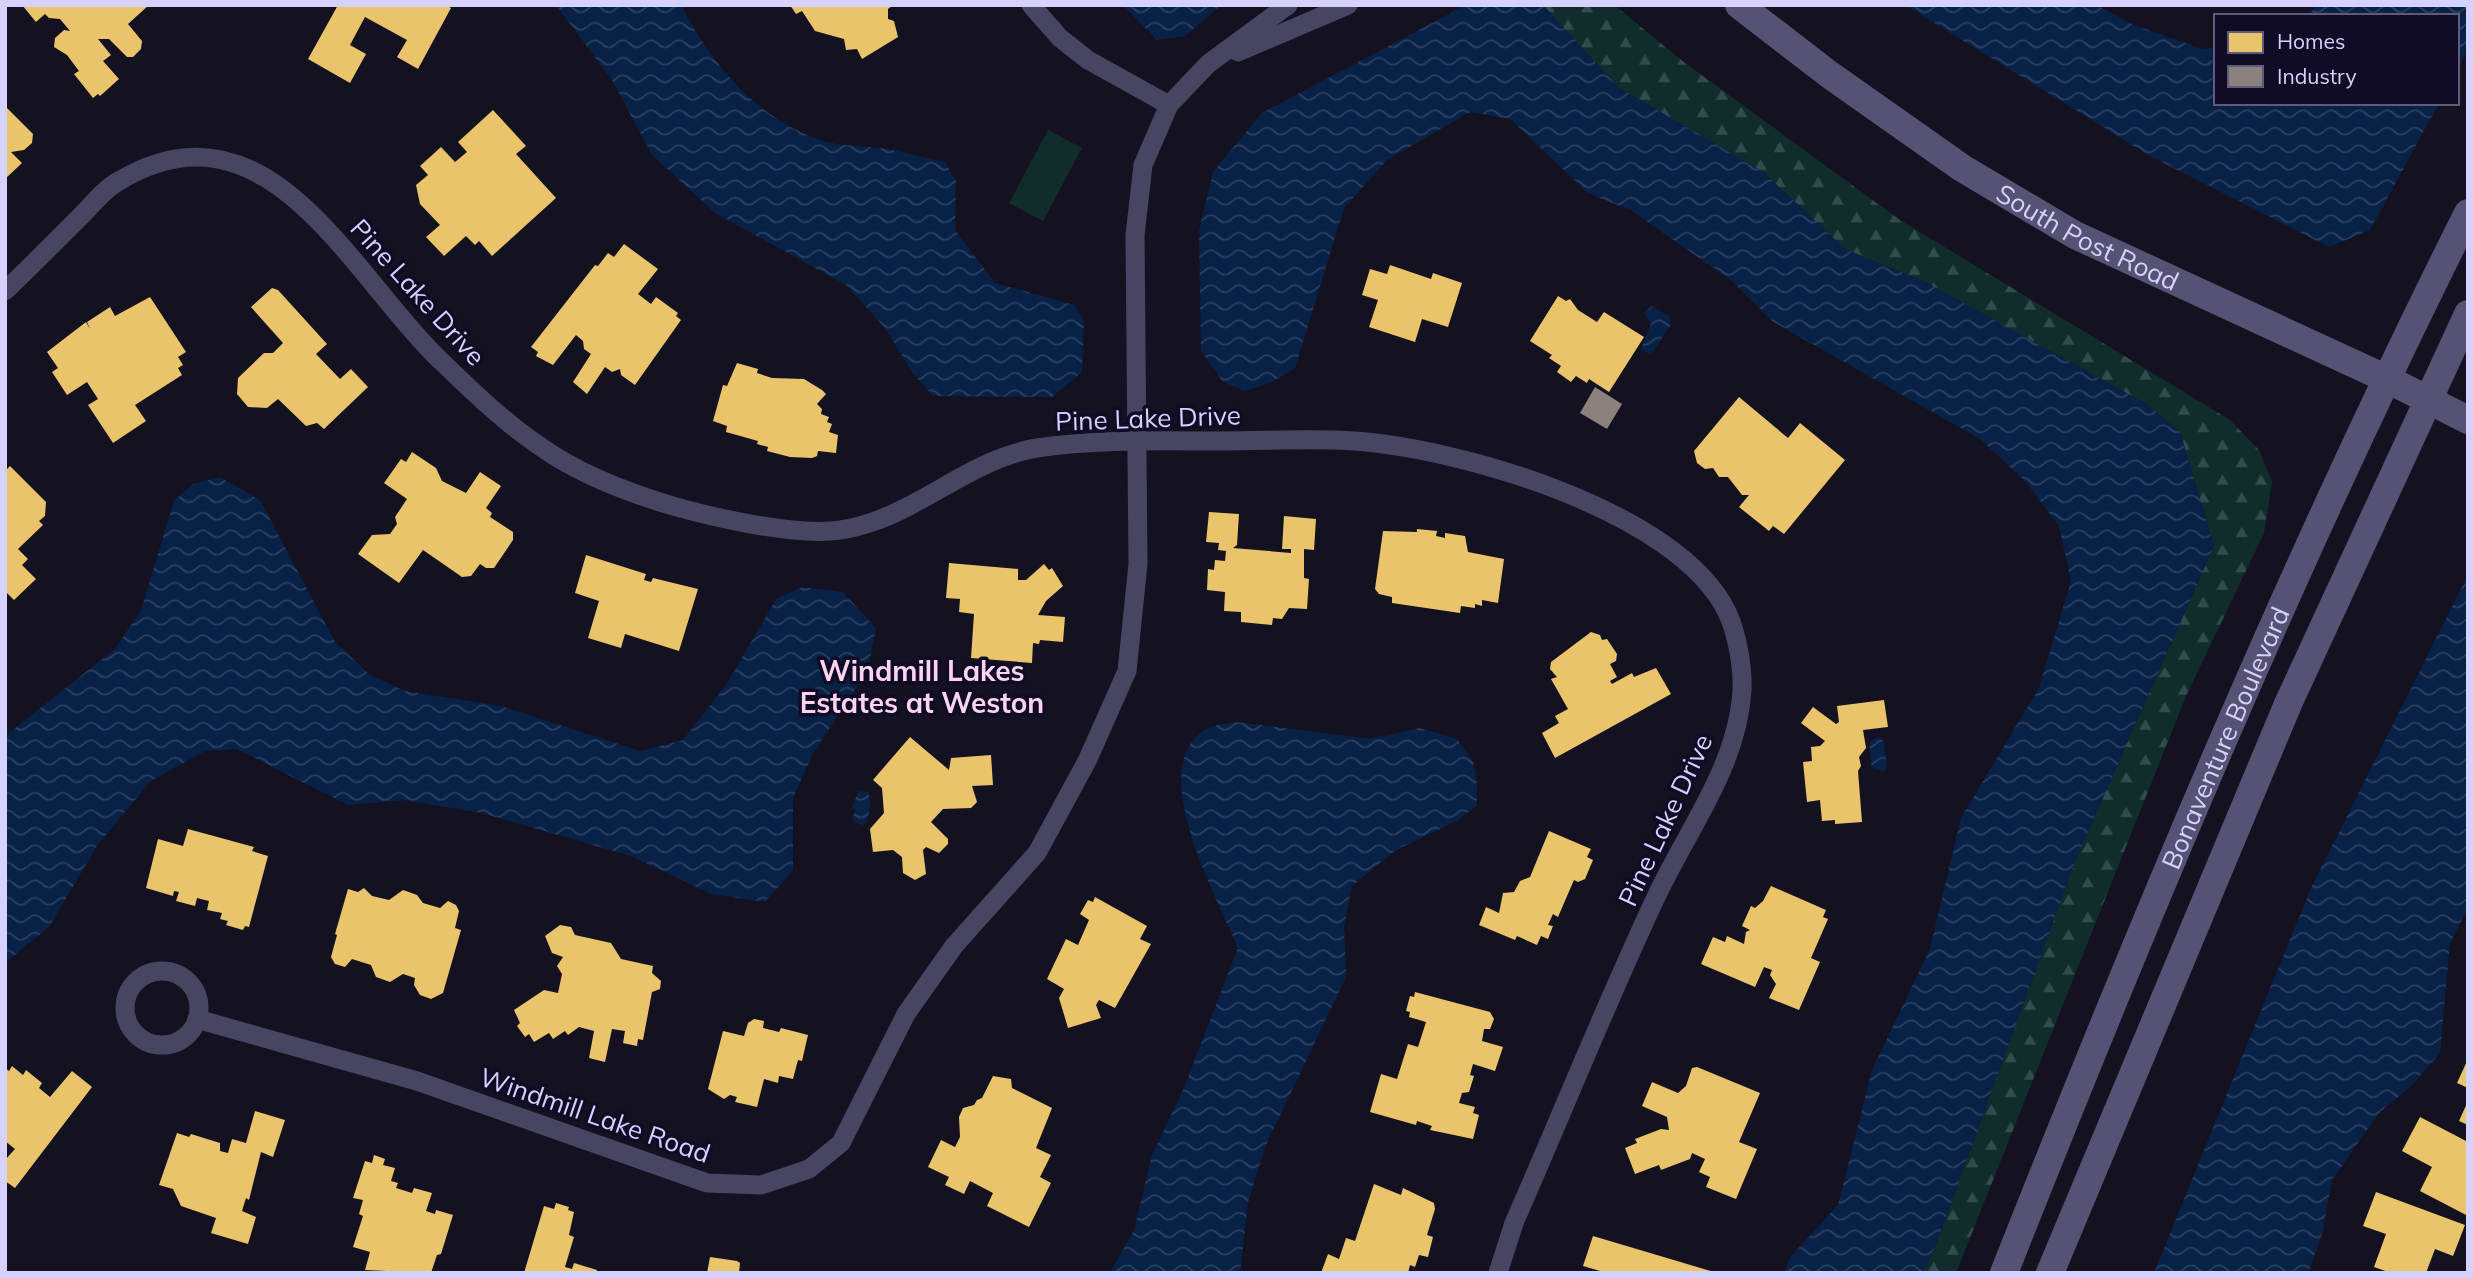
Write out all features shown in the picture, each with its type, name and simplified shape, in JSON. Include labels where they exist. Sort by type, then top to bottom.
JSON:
[{"type":"main road","name":"South Post Road","points":[[1739,5],[1830,75],[1962,168],[2075,235],[2385,378],[2468,420]]},
{"type":"main road","name":"Bonaventure Boulevard","points":[[2004,1273],[2262,650],[2385,378],[2468,213]]},
{"type":"main road","name":"Bonaventure Boulevard","points":[[2050,1273],[2288,704],[2426,399],[2468,314]]},
{"type":"street","points":[[1031,5],[1060,38],[1088,60],[1169,105]]},
{"type":"street","name":"Windmill Lake Road","points":[[197,1019],[417,1082],[707,1183],[761,1185],[809,1169],[841,1143],[906,1014],[954,946],[1037,853],[1087,761],[1127,671],[1139,564],[1135,235],[1143,165],[1169,105],[1208,64],[1288,5]]},
{"type":"street","name":"Windmill Lake Road","points":[[1208,64],[1349,5]]},
{"type":"street","name":"Pine Lake Drive","points":[[5,291],[115,182],[159,163],[184,158],[213,158],[249,166],[285,190],[313,215],[432,353],[544,449],[636,495],[681,509],[727,520],[831,531],[901,511],[1011,452],[1075,442],[1357,441],[1483,466],[1578,497],[1664,544],[1692,568],[1729,616],[1743,682],[1739,720],[1729,756],[1657,895],[1514,1223],[1498,1273]]},
{"type":"green space","points":[[1542,5],[1614,5],[1685,63],[1900,220],[2230,420],[2259,450],[2272,482],[2264,533],[2186,696],[1956,1273],[1922,1273],[1934,1250],[2076,859],[2214,546],[2180,432],[2148,405],[1927,283],[1845,249],[1763,172],[1618,87]]},
{"type":"green space","points":[[1048,130],[1082,148],[1043,221],[1009,203]]},
{"type":"water","points":[[556,5],[681,5],[723,70],[740,89],[780,121],[827,142],[893,150],[945,162],[956,181],[955,230],[995,283],[1074,305],[1084,321],[1082,372],[1052,397],[933,396],[912,372],[885,328],[846,285],[715,213],[652,155],[612,80]]},
{"type":"water","points":[[1123,5],[1221,5],[1185,36],[1157,40]]},
{"type":"water","points":[[1466,5],[1544,6],[1618,87],[1763,172],[1845,249],[1927,283],[2148,405],[2180,432],[2214,546],[2076,859],[1934,1250],[1922,1273],[1784,1273],[1791,1256],[1838,1205],[1872,1070],[1930,949],[1961,818],[2039,688],[2071,581],[2059,526],[2025,481],[1980,439],[1772,321],[1732,281],[1632,211],[1588,193],[1510,119],[1470,112],[1387,160],[1344,208],[1295,368],[1270,383],[1245,391],[1223,382],[1201,351],[1199,231],[1213,172],[1262,113]]},
{"type":"water","points":[[1905,5],[2096,5],[2134,25],[2203,49],[2214,48],[2214,105],[2438,105],[2370,230],[2329,247],[2150,156]]},
{"type":"water","points":[[2318,5],[2468,5],[2468,50],[2459,66],[2459,14],[2309,14]]},
{"type":"water","points":[[1652,306],[1669,316],[1671,324],[1651,355],[1641,349],[1651,324],[1644,313]]},
{"type":"water","points":[[220,477],[260,500],[335,642],[370,675],[405,691],[501,706],[640,751],[683,740],[726,685],[777,598],[803,587],[843,592],[876,628],[867,672],[813,753],[793,798],[793,870],[765,902],[711,894],[631,856],[482,813],[403,800],[348,805],[237,749],[205,751],[151,781],[98,844],[49,927],[5,963],[5,736],[115,649],[141,610],[174,501],[193,484]]},
{"type":"water","points":[[2468,575],[2468,908],[2450,943],[2440,1053],[2411,1086],[2379,1113],[2332,1180],[2322,1234],[2308,1273],[2154,1273],[2311,888]]},
{"type":"water","points":[[1236,722],[1370,739],[1420,728],[1457,739],[1473,761],[1477,805],[1457,821],[1396,850],[1352,886],[1344,926],[1346,977],[1265,1147],[1248,1202],[1240,1273],[1110,1273],[1134,1230],[1152,1155],[1184,1088],[1238,948],[1190,833],[1183,800],[1182,770],[1190,745],[1209,728]]},
{"type":"water","points":[[1880,738],[1884,742],[1887,767],[1884,772],[1872,768],[1869,744],[1873,739]]},
{"type":"water","points":[[859,791],[868,792],[870,800],[869,814],[864,825],[855,823],[852,817],[856,811],[852,806]]},
{"type":"building: Homes","points":[[22,5],[149,5],[128,24],[142,41],[141,49],[133,57],[127,57],[109,39],[98,39],[111,55],[103,61],[119,79],[100,96],[98,94],[93,98],[74,74],[79,71],[67,55],[54,47],[55,38],[64,30],[70,31],[60,19],[49,18],[45,14],[36,22]]},
{"type":"building: Homes","points":[[338,5],[446,5],[451,8],[418,69],[397,57],[407,40],[365,17],[350,45],[366,54],[350,83],[308,59]]},
{"type":"building: Homes","points":[[790,5],[893,5],[888,9],[888,19],[894,21],[898,37],[862,59],[857,49],[846,50],[844,39],[815,31],[802,11],[796,14]]},
{"type":"building: Homes","points":[[5,106],[33,134],[32,143],[24,150],[11,152],[22,163],[5,179]]},
{"type":"building: Homes","points":[[493,110],[526,146],[516,154],[556,198],[492,256],[479,241],[475,245],[466,236],[444,256],[426,237],[440,225],[420,204],[416,185],[428,175],[420,166],[441,147],[455,162],[467,152],[458,142]]},
{"type":"building: Homes","points":[[624,244],[658,269],[638,294],[651,304],[656,297],[678,313],[676,316],[681,320],[635,385],[621,375],[620,369],[612,372],[605,367],[587,394],[573,382],[591,354],[584,349],[583,341],[576,335],[553,365],[536,356],[538,352],[531,347],[595,265],[598,266],[608,253],[614,257]]},
{"type":"building: Homes","points":[[1390,265],[1431,279],[1433,273],[1462,283],[1448,327],[1422,319],[1415,342],[1369,327],[1378,300],[1362,295],[1370,269],[1387,274]]},
{"type":"building: Homes","points":[[272,288],[278,290],[327,344],[316,354],[340,379],[351,369],[368,387],[324,429],[317,423],[306,426],[278,399],[267,408],[248,407],[237,394],[238,378],[264,353],[273,353],[283,343],[251,307]]},
{"type":"building: Homes","points":[[1558,296],[1566,301],[1570,299],[1578,310],[1597,322],[1604,312],[1644,337],[1609,392],[1589,379],[1587,383],[1576,376],[1571,382],[1557,372],[1561,366],[1549,358],[1552,355],[1530,341]]},
{"type":"building: Homes","points":[[150,297],[186,352],[178,357],[183,365],[178,368],[182,375],[135,405],[146,421],[113,443],[88,405],[98,399],[87,382],[67,395],[52,372],[58,368],[47,352],[86,322],[90,329],[87,322],[110,307],[115,316]]},
{"type":"building: Homes","points":[[737,363],[758,369],[757,373],[772,378],[804,379],[822,390],[826,394],[817,404],[822,409],[821,414],[829,417],[827,422],[832,424],[829,432],[838,435],[836,453],[818,451],[817,456],[812,458],[790,457],[767,451],[768,447],[757,444],[758,441],[726,432],[727,426],[713,421],[723,385],[727,386]]},
{"type":"building: Homes","points":[[1739,397],[1788,438],[1800,423],[1845,460],[1784,534],[1773,526],[1769,531],[1739,507],[1749,495],[1742,495],[1728,477],[1719,477],[1713,468],[1705,469],[1697,463],[1694,451]]},
{"type":"building: Homes","points":[[412,452],[436,468],[442,481],[466,493],[480,472],[501,486],[486,508],[492,513],[490,517],[513,532],[513,540],[494,568],[486,568],[480,564],[471,576],[462,577],[423,550],[399,583],[358,554],[372,535],[390,534],[397,524],[395,517],[407,499],[384,483],[401,459],[406,462]]},
{"type":"building: Homes","points":[[10,466],[46,502],[45,516],[39,521],[43,525],[18,549],[28,559],[22,565],[36,579],[14,600],[5,591],[5,471]]},
{"type":"building: Homes","points":[[1209,512],[1239,514],[1237,545],[1233,548],[1291,553],[1291,549],[1282,549],[1284,516],[1316,519],[1314,550],[1304,549],[1304,578],[1309,579],[1307,609],[1289,608],[1282,619],[1273,618],[1272,625],[1241,622],[1241,612],[1224,611],[1225,592],[1207,590],[1208,569],[1214,570],[1215,560],[1225,561],[1226,551],[1218,550],[1219,543],[1206,542]]},
{"type":"building: Homes","points":[[1417,529],[1437,531],[1436,536],[1445,538],[1445,533],[1465,536],[1468,552],[1504,559],[1498,603],[1482,600],[1482,606],[1475,604],[1475,608],[1461,606],[1460,613],[1392,603],[1392,597],[1379,594],[1375,589],[1383,531],[1417,532]]},
{"type":"building: Homes","points":[[586,555],[646,574],[644,580],[651,582],[653,578],[698,589],[679,651],[625,634],[621,648],[588,638],[599,601],[575,593]]},
{"type":"building: Homes","points":[[949,563],[1018,569],[1018,580],[1026,580],[1044,564],[1049,570],[1052,568],[1063,586],[1046,601],[1038,615],[1065,617],[1063,642],[1040,640],[1039,644],[1033,643],[1032,663],[971,658],[974,614],[959,612],[960,599],[946,598]]},
{"type":"building: Homes","points":[[1591,632],[1600,635],[1602,640],[1607,639],[1617,654],[1616,661],[1610,664],[1617,677],[1610,681],[1612,684],[1632,673],[1634,677],[1656,668],[1671,694],[1555,758],[1542,733],[1559,723],[1555,716],[1568,709],[1551,679],[1557,677],[1550,669],[1551,662]]},
{"type":"building: Homes","points":[[1884,700],[1888,727],[1863,730],[1866,748],[1859,757],[1861,766],[1858,771],[1862,822],[1835,824],[1835,820],[1822,821],[1820,800],[1807,802],[1803,762],[1812,761],[1811,747],[1820,746],[1825,741],[1801,723],[1813,707],[1836,724],[1839,722],[1837,706]]},
{"type":"building: Homes","points":[[910,737],[949,770],[951,758],[991,755],[993,785],[972,786],[977,802],[971,808],[943,809],[931,822],[948,839],[948,844],[939,853],[926,847],[923,850],[926,874],[915,880],[903,873],[902,857],[893,850],[873,852],[870,829],[884,813],[882,788],[873,780]]},
{"type":"building: Homes","points":[[188,829],[254,847],[252,851],[268,856],[249,927],[245,926],[243,930],[226,925],[228,921],[220,919],[222,913],[207,910],[209,901],[197,898],[195,906],[176,901],[179,892],[174,891],[173,896],[146,888],[158,839],[183,846]]},
{"type":"building: Homes","points":[[1549,831],[1591,849],[1587,857],[1593,860],[1585,879],[1578,882],[1574,880],[1558,917],[1553,914],[1548,925],[1553,926],[1548,939],[1541,936],[1537,945],[1517,936],[1515,940],[1479,925],[1486,907],[1499,913],[1503,893],[1514,892],[1520,881],[1530,877]]},
{"type":"building: Homes","points":[[1771,886],[1826,910],[1823,917],[1828,919],[1811,958],[1820,962],[1799,1010],[1769,998],[1776,984],[1770,975],[1772,970],[1764,967],[1755,987],[1701,964],[1713,937],[1725,942],[1727,936],[1744,944],[1746,932],[1750,930],[1742,926],[1751,906],[1755,908],[1763,901]]},
{"type":"building: Homes","points":[[364,888],[372,896],[389,900],[403,890],[417,895],[423,903],[440,908],[448,901],[456,905],[459,911],[455,928],[461,930],[443,993],[431,999],[420,995],[414,985],[415,978],[403,974],[390,982],[376,977],[371,965],[352,959],[345,967],[335,964],[331,957],[348,889],[358,892]]},
{"type":"building: Homes","points":[[1095,897],[1147,926],[1140,939],[1151,944],[1115,1008],[1099,1000],[1096,1005],[1101,1018],[1068,1028],[1059,998],[1064,989],[1047,979],[1066,939],[1078,945],[1089,920],[1080,914],[1088,900],[1093,902]]},
{"type":"building: Homes","points":[[560,925],[571,927],[575,935],[611,943],[621,959],[653,966],[652,973],[661,981],[660,989],[652,992],[643,1040],[638,1039],[637,1046],[623,1043],[625,1031],[612,1029],[605,1062],[589,1058],[594,1031],[579,1027],[568,1035],[565,1031],[553,1039],[549,1033],[534,1042],[529,1034],[525,1037],[517,1026],[520,1023],[514,1010],[544,990],[558,993],[562,974],[557,966],[563,957],[552,953],[545,936]]},
{"type":"building: Homes","points":[[1415,992],[1490,1012],[1494,1019],[1490,1029],[1484,1029],[1482,1041],[1503,1047],[1495,1071],[1473,1064],[1470,1075],[1474,1076],[1469,1092],[1462,1093],[1459,1103],[1475,1107],[1473,1113],[1479,1115],[1473,1139],[1430,1130],[1432,1126],[1417,1121],[1416,1125],[1370,1112],[1381,1074],[1397,1079],[1408,1044],[1418,1047],[1426,1022],[1409,1017],[1410,1012],[1406,1011],[1410,996],[1414,997]]},
{"type":"building: Homes","points":[[754,1019],[764,1021],[763,1028],[779,1032],[781,1028],[808,1035],[802,1061],[798,1060],[793,1079],[779,1076],[778,1083],[764,1079],[757,1107],[735,1102],[737,1097],[730,1095],[724,1099],[708,1089],[723,1031],[744,1036],[748,1023]]},
{"type":"building: Homes","points":[[2468,1059],[2468,1088],[2457,1083]]},
{"type":"building: Homes","points":[[12,1066],[23,1075],[26,1070],[42,1083],[39,1088],[50,1097],[72,1071],[92,1087],[15,1188],[5,1181],[5,1160],[15,1149],[5,1141],[5,1068],[9,1071]]},
{"type":"building: Homes","points":[[1697,1067],[1760,1093],[1739,1142],[1757,1149],[1736,1199],[1706,1187],[1710,1177],[1699,1172],[1705,1159],[1692,1153],[1690,1159],[1661,1170],[1659,1165],[1635,1174],[1625,1148],[1637,1143],[1635,1139],[1661,1129],[1669,1130],[1667,1117],[1642,1106],[1652,1082],[1678,1093],[1686,1086],[1692,1068]]},
{"type":"building: Homes","points":[[993,1076],[1011,1079],[1012,1088],[1052,1108],[1036,1148],[1051,1155],[1040,1177],[1051,1183],[1029,1227],[987,1206],[993,1193],[970,1181],[964,1194],[945,1185],[949,1177],[928,1167],[941,1140],[955,1147],[960,1137],[959,1117],[963,1108],[974,1105],[982,1098]]},
{"type":"building: Homes","points":[[2468,1101],[2468,1125],[2459,1121]]},
{"type":"building: Homes","points":[[255,1111],[285,1120],[273,1157],[261,1152],[249,1200],[246,1198],[242,1211],[256,1217],[248,1244],[211,1233],[216,1218],[181,1206],[173,1189],[159,1185],[177,1133],[189,1137],[191,1134],[220,1143],[220,1151],[228,1153],[232,1139],[246,1143]]},
{"type":"building: Homes","points":[[2420,1117],[2468,1142],[2468,1216],[2420,1191],[2432,1167],[2402,1151]]},
{"type":"building: Homes","points":[[374,1155],[385,1159],[383,1165],[395,1168],[391,1181],[398,1183],[396,1188],[412,1193],[414,1188],[432,1193],[426,1211],[435,1214],[436,1210],[453,1215],[441,1254],[437,1255],[431,1273],[365,1270],[370,1252],[353,1247],[363,1216],[359,1214],[363,1200],[353,1198],[365,1161],[372,1163]]},
{"type":"building: Homes","points":[[1374,1184],[1401,1195],[1403,1188],[1434,1203],[1435,1209],[1427,1235],[1433,1237],[1428,1257],[1419,1255],[1415,1267],[1410,1265],[1408,1273],[1321,1273],[1328,1254],[1339,1259],[1346,1238],[1355,1241]]},
{"type":"building: Homes","points":[[2376,1192],[2465,1225],[2453,1256],[2435,1249],[2426,1273],[2391,1273],[2374,1267],[2386,1234],[2363,1226]]},
{"type":"building: Homes","points":[[556,1203],[569,1207],[568,1210],[574,1212],[569,1235],[574,1237],[565,1267],[572,1269],[574,1263],[597,1270],[596,1273],[524,1273],[544,1206],[554,1209]]},
{"type":"building: Homes","points":[[1593,1236],[1714,1273],[1607,1273],[1583,1266]]},
{"type":"building: Homes","points":[[710,1257],[737,1261],[740,1263],[739,1273],[707,1273]]},
{"type":"building: Industry","points":[[1595,387],[1622,404],[1607,429],[1580,413]]},
{"type":"district","name":"Windmill Lakes Estates at Weston","points":[[922,686]]}]
